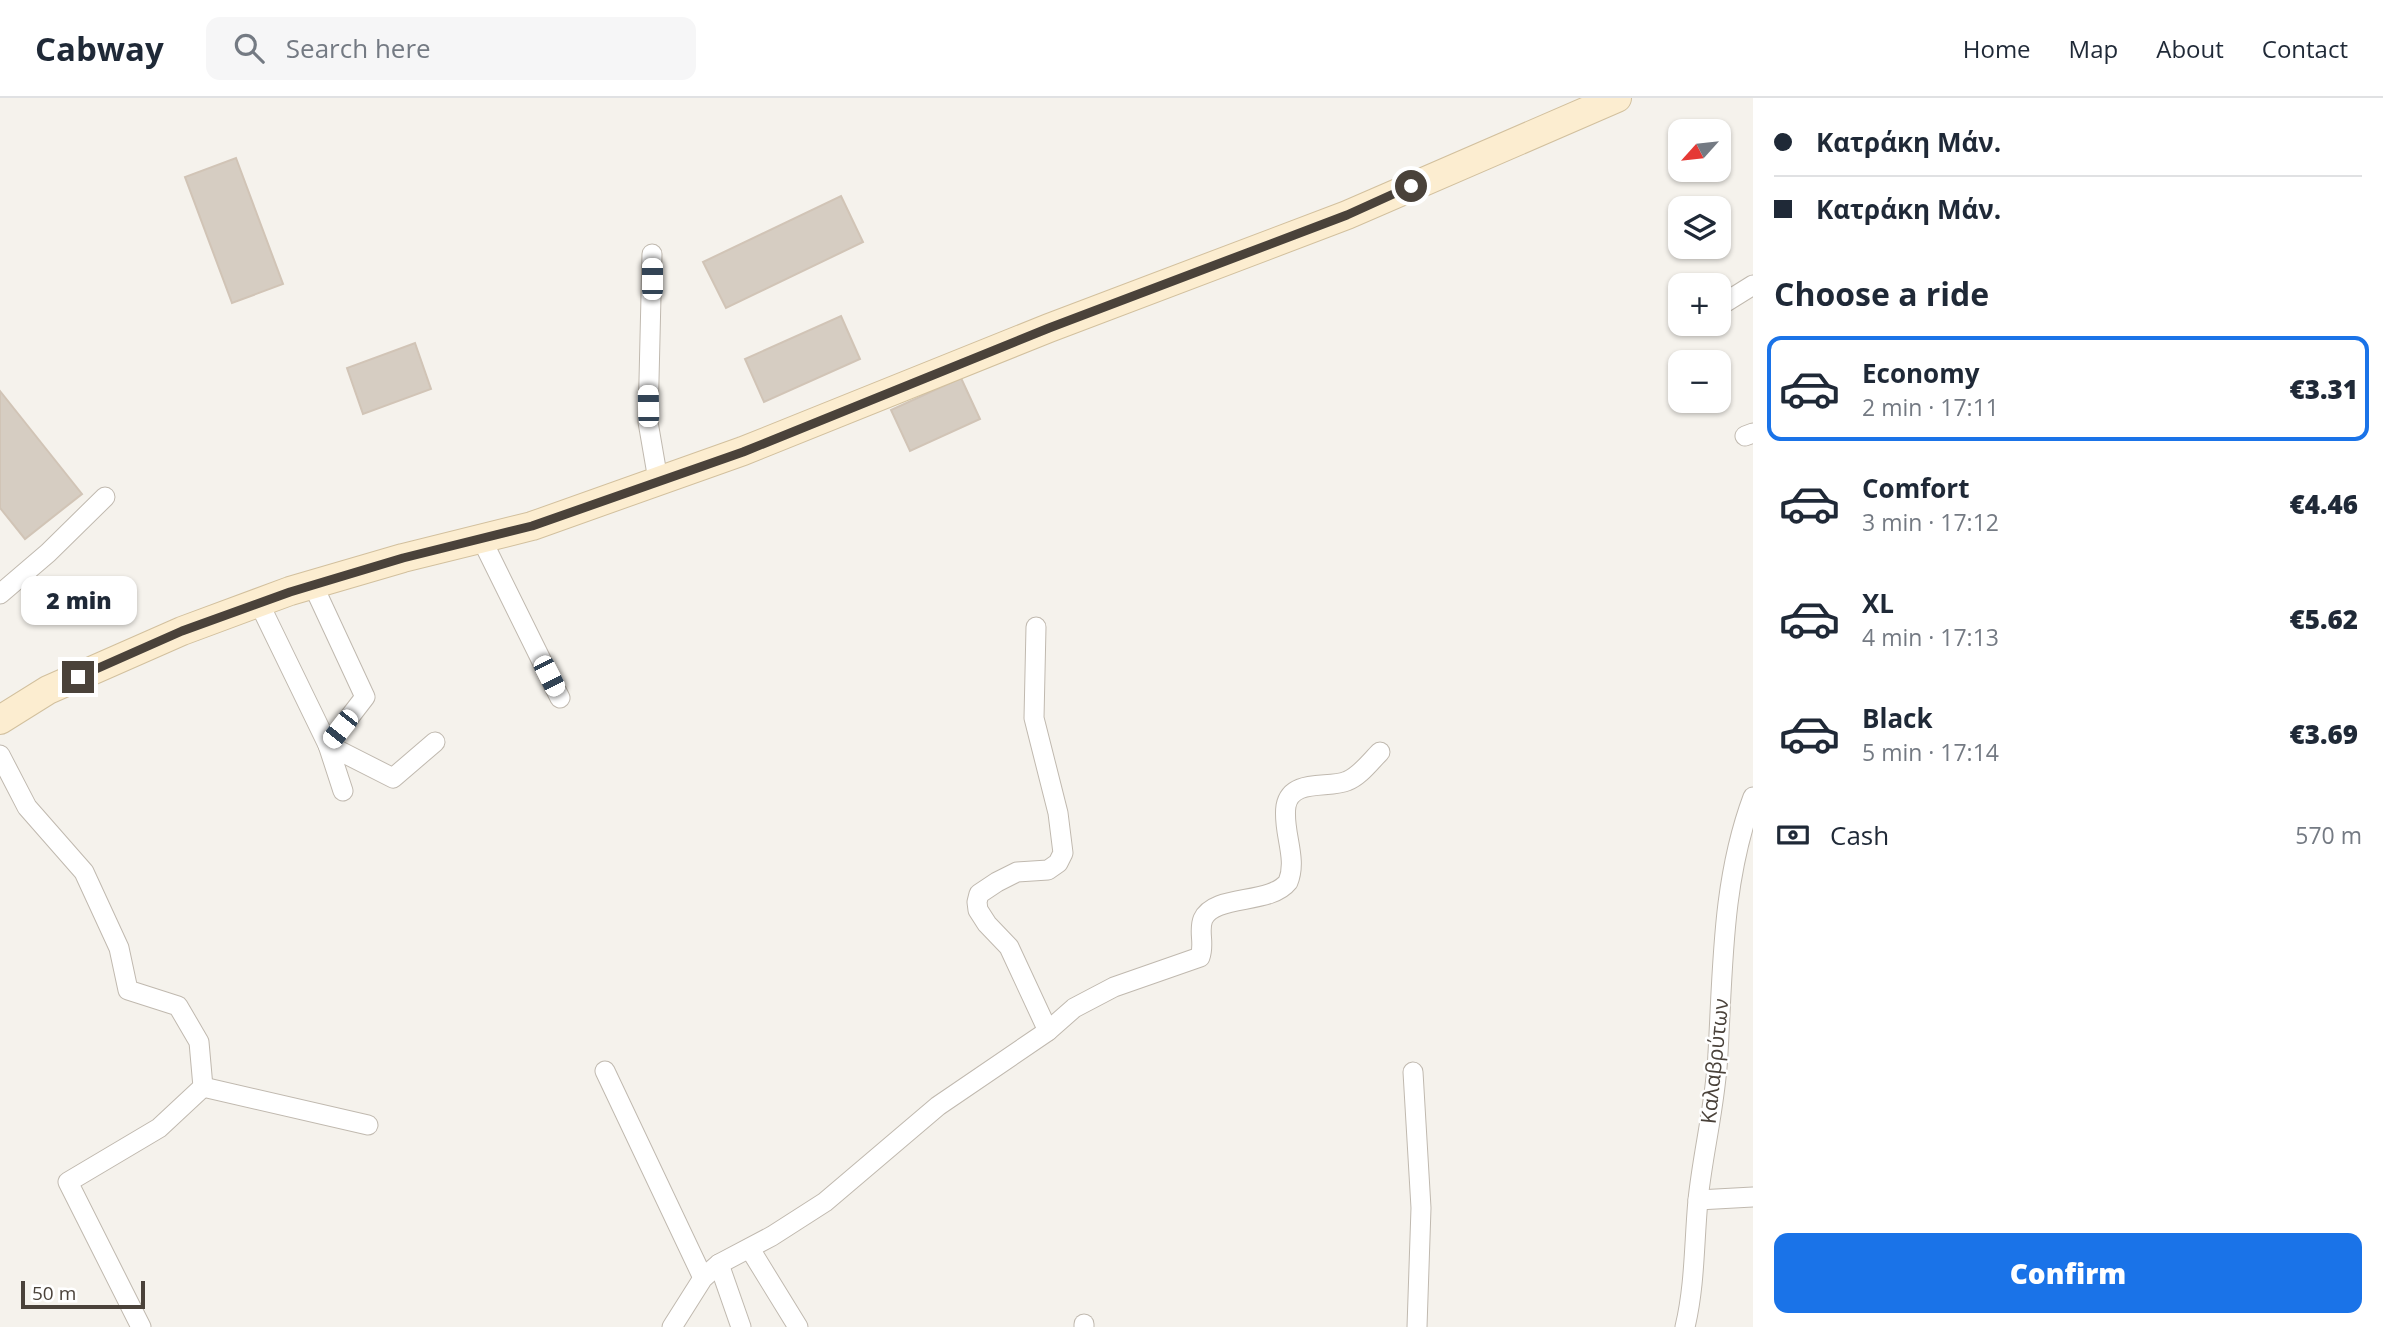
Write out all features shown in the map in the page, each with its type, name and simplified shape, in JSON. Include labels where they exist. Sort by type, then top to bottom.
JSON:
[{"type":"street","points":[[0,720],[48,691],[182,631],[313,584],[403,558],[482,540],[611,500],[658,480],[814,425],[1049,328],[1347,215],[1617,98]]},
{"type":"street","points":[[652,254],[648,422],[658,480]]},
{"type":"street","points":[[1731,298],[1753,285]]},
{"type":"street","points":[[0,594],[48,553],[105,497]]},
{"type":"street","points":[[482,540],[560,698]]},
{"type":"street","points":[[313,584],[365,697],[328,745]]},
{"type":"street","points":[[259,603],[328,745],[343,791]]},
{"type":"street","points":[[1036,627],[1034,718],[1058,813],[1063,853],[1058,863],[1048,870],[1017,872],[998,881],[979,894],[977,902],[978,911],[1009,947],[1048,1031]]},
{"type":"street","points":[[328,745],[393,778],[435,742]]},
{"type":"street","points":[[672,1327],[703,1278],[719,1264],[825,1202],[938,1106],[1048,1031],[1074,1008],[1114,987],[1200,957],[1204,948],[1203,920],[1213,910],[1224,904],[1283,889],[1290,877],[1286,807],[1292,794],[1308,786],[1350,780],[1380,752]]},
{"type":"street","points":[[0,755],[27,807],[83,873],[119,948],[128,990],[178,1006],[199,1042],[203,1087]]},
{"type":"street","name":"Καλαβρύτων","points":[[1685,1327],[1692,1299],[1698,1200],[1718,1058],[1725,914],[1738,837],[1753,797]]},
{"type":"street","points":[[605,1071],[703,1278]]},
{"type":"street","points":[[1412,1072],[1421,1208],[1417,1327]]},
{"type":"street","points":[[203,1087],[368,1125]]},
{"type":"street","points":[[141,1327],[68,1182],[159,1128],[203,1087]]},
{"type":"street","points":[[1698,1200],[1753,1197]]},
{"type":"street","points":[[750,1248],[798,1327]]},
{"type":"street","points":[[719,1264],[741,1327]]},
{"type":"building","points":[[236,158],[283,284],[232,303],[185,177]]},
{"type":"building","points":[[841,196],[863,242],[726,308],[703,262]]},
{"type":"building","points":[[841,316],[860,359],[764,402],[745,359]]},
{"type":"building","points":[[415,343],[431,389],[363,414],[347,368]]},
{"type":"building","points":[[961,378],[980,419],[910,451],[891,410]]},
{"type":"building","points":[[0,391],[82,494],[25,539],[0,508]]},
{"type":"route","points":[[78,677],[182,631],[290,592],[403,558],[503,535],[611,500],[658,480],[743,452],[910,387],[1049,328],[1347,215],[1411,186]]}]
